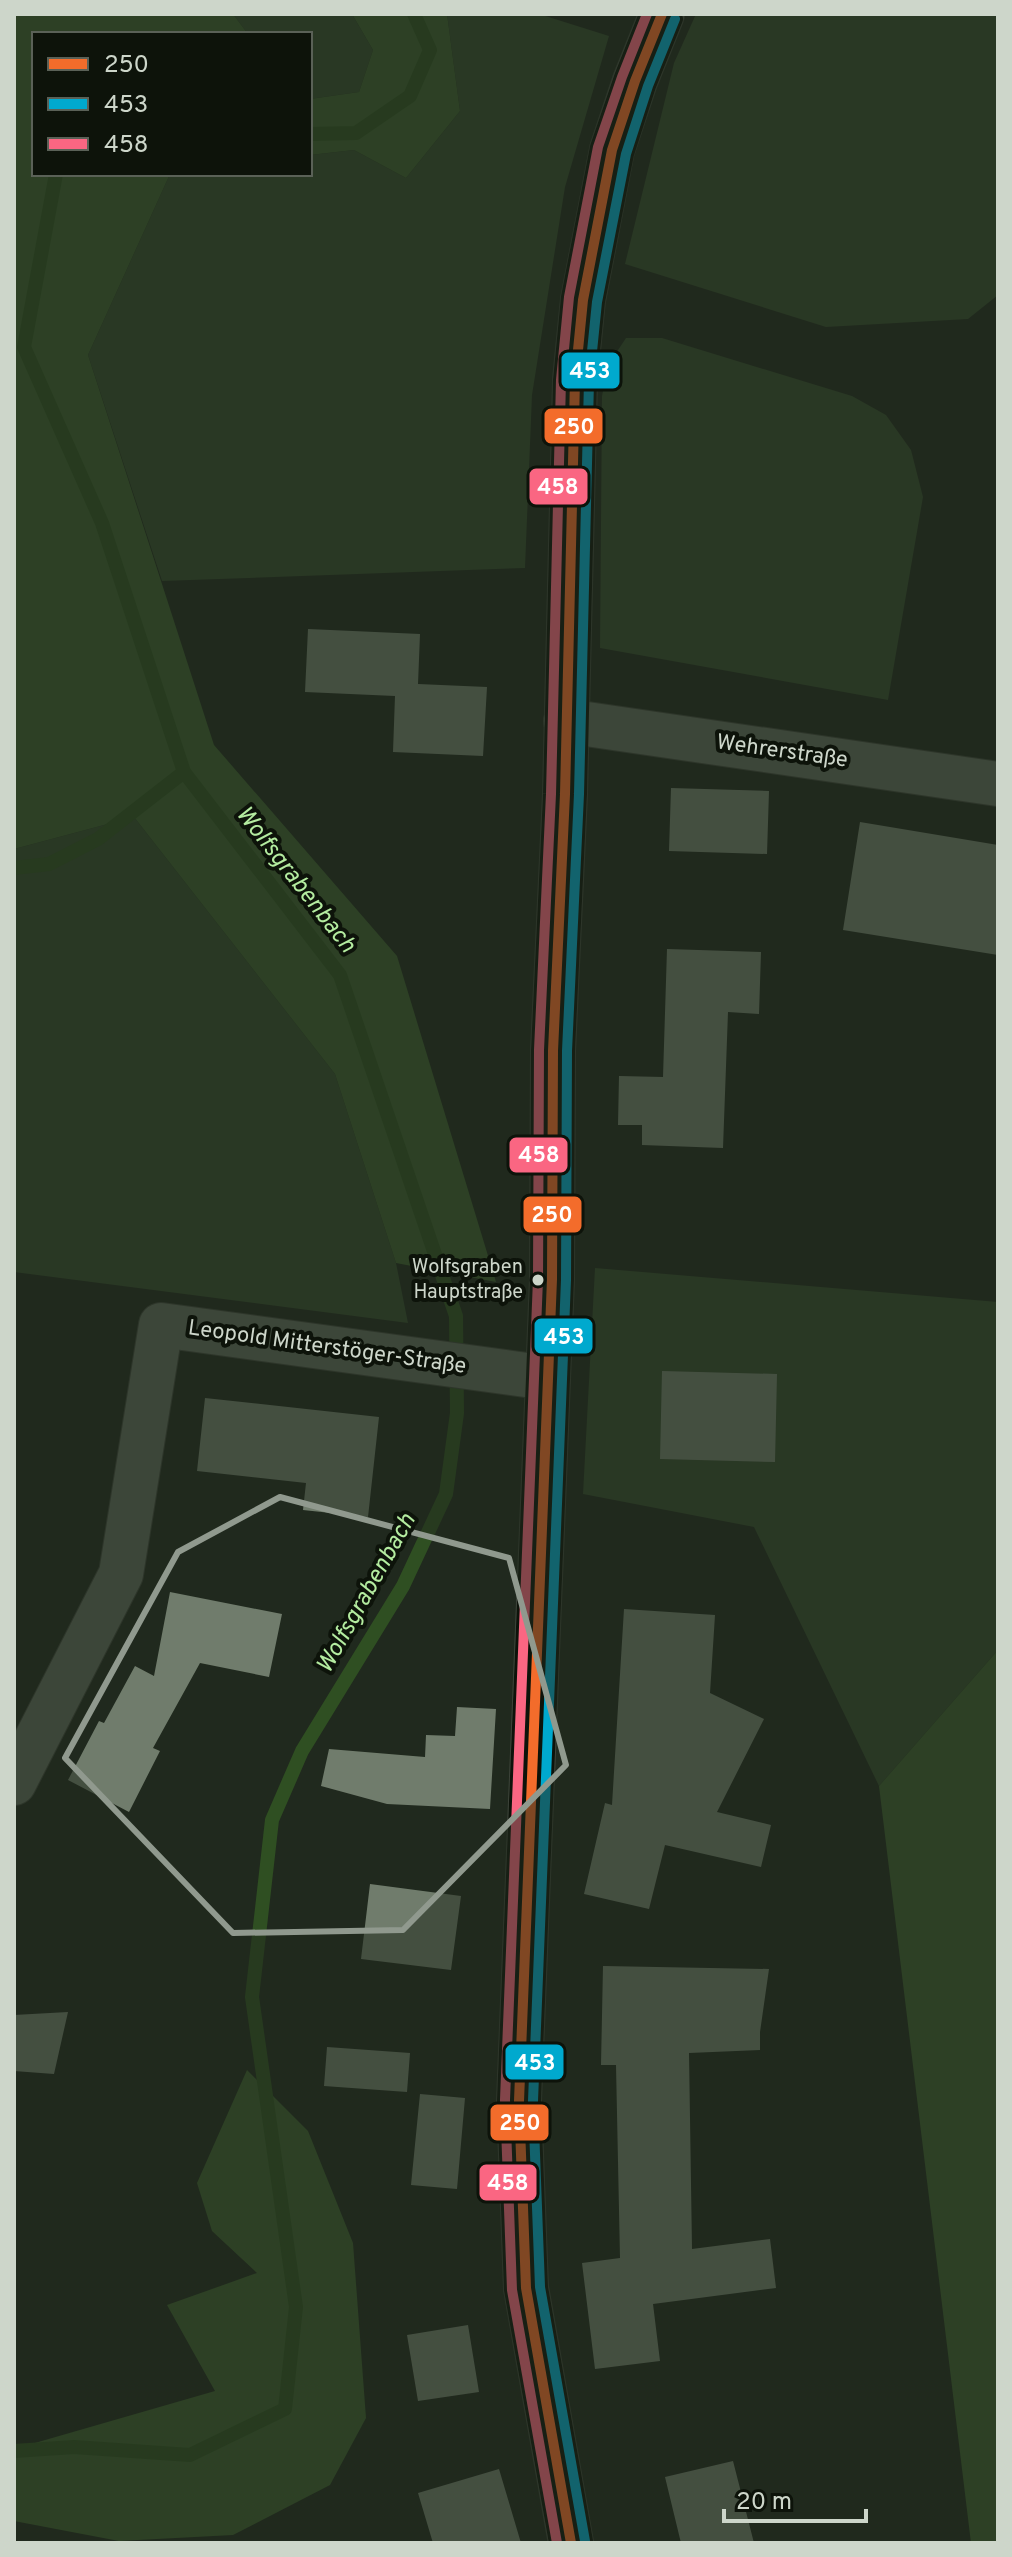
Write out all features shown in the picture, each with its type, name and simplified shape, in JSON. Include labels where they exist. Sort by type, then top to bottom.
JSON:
[{"type":"main road","points":[[571,2543],[526,2288],[519,2101],[552,1279],[553,1051],[574,409],[583,300],[612,150],[662,14]]},
{"type":"street","name":"Wehrerstraße","points":[[566,721],[998,784]]},
{"type":"street","name":"Leopold Mitterstöger-Straße","points":[[14,1783],[121,1574],[161,1325],[548,1378]]},
{"type":"highlighted area","points":[[280,1497],[509,1558],[566,1765],[403,1930],[233,1933],[65,1758],[178,1552]]},
{"type":"green space","points":[[14,14],[233,14],[246,32],[32,32],[32,176],[169,176],[88,355],[214,745],[397,956],[496,1282],[396,1263],[335,1074],[134,817],[14,849]]},
{"type":"green space","points":[[233,14],[352,14],[373,50],[359,92],[312,99],[312,32],[246,32]]},
{"type":"green space","points":[[352,14],[447,14],[460,111],[406,178],[354,150],[312,155],[312,99],[359,92],[373,50]]},
{"type":"green space","points":[[447,14],[539,14],[609,36],[565,187],[532,395],[525,568],[162,581],[88,355],[169,176],[312,176],[312,155],[354,150],[406,178],[460,111]]},
{"type":"green space","points":[[696,14],[998,14],[998,295],[968,319],[826,327],[625,264],[674,63]]},
{"type":"green space","points":[[626,338],[662,338],[852,396],[886,415],[911,450],[923,497],[888,700],[600,648],[602,396],[608,365]]},
{"type":"green space","points":[[134,817],[335,1074],[396,1263],[408,1323],[14,1272],[14,849]]},
{"type":"green space","points":[[595,1268],[998,1302],[998,1650],[879,1786],[754,1527],[583,1494]]},
{"type":"green space","points":[[998,1650],[998,2543],[971,2543],[879,1786]]},
{"type":"green space","points":[[247,2070],[308,2131],[353,2243],[366,2418],[330,2485],[233,2535],[119,2541],[14,2521],[14,2449],[215,2391],[167,2305],[257,2273],[212,2231],[197,2183]]},
{"type":"building","points":[[308,629],[420,634],[418,684],[487,687],[483,756],[393,752],[395,696],[305,692]]},
{"type":"building","points":[[671,788],[769,791],[767,854],[669,851]]},
{"type":"building","points":[[860,822],[998,845],[998,955],[843,930]]},
{"type":"building","points":[[667,949],[761,952],[759,1014],[728,1012],[723,1148],[642,1145],[642,1125],[618,1125],[619,1076],[663,1077]]},
{"type":"building","points":[[662,1371],[777,1374],[775,1462],[660,1459]]},
{"type":"building","points":[[205,1398],[379,1417],[368,1517],[303,1510],[306,1483],[197,1471]]},
{"type":"building","points":[[170,1592],[282,1614],[269,1677],[200,1663],[153,1748],[160,1751],[129,1812],[68,1780],[99,1721],[104,1723],[135,1666],[154,1676]]},
{"type":"building","points":[[624,1609],[715,1615],[710,1693],[764,1719],[717,1812],[771,1825],[761,1867],[665,1845],[649,1909],[584,1894],[605,1803],[612,1805]]},
{"type":"building","points":[[457,1707],[496,1709],[490,1809],[387,1804],[321,1786],[329,1749],[425,1757],[426,1735],[455,1736]]},
{"type":"building","points":[[370,1884],[461,1896],[451,1970],[361,1959]]},
{"type":"building","points":[[603,1966],[769,1969],[760,2050],[689,2053],[692,2249],[770,2239],[776,2288],[653,2304],[660,2361],[595,2369],[582,2263],[620,2258],[616,2065],[601,2065]]},
{"type":"building","points":[[68,2012],[54,2074],[14,2071],[14,2015]]},
{"type":"building","points":[[327,2047],[410,2053],[407,2092],[324,2086]]},
{"type":"building","points":[[420,2094],[465,2098],[457,2189],[411,2185]]},
{"type":"building","points":[[468,2325],[479,2392],[418,2401],[407,2335]]},
{"type":"building","points":[[733,2461],[754,2543],[681,2543],[665,2477]]},
{"type":"building","points":[[499,2469],[521,2543],[433,2543],[418,2493]]},
{"type":"waterway","name":"Wolfsgrabenbach","points":[[312,134],[356,133],[410,96],[430,50],[414,14]]},
{"type":"waterway","name":"Wolfsgrabenbach","points":[[14,2451],[74,2447],[190,2455],[285,2409],[296,2307],[252,1997],[272,1820],[302,1751],[403,1586],[446,1494],[457,1413],[456,1316],[340,975],[184,772],[102,523],[24,347],[56,176]]},
{"type":"waterway","points":[[14,868],[49,864],[98,839],[184,772]]},
{"type":"transit line","name":"458","points":[[557,2543],[512,2290],[505,2100],[538,1279],[539,1050],[551,794],[561,380],[569,297],[598,147],[647,14]]},
{"type":"transit line","name":"250","points":[[571,2543],[526,2288],[519,2101],[552,1279],[553,1051],[565,794],[575,380],[583,300],[612,150],[662,14]]},
{"type":"transit line","name":"453","points":[[585,2541],[540,2287],[533,2101],[566,1280],[567,1051],[579,794],[589,381],[597,302],[626,154],[648,86],[675,19]]},
{"type":"place","name":"Wolfsgraben Hauptstraße","points":[[538,1280]]}]
